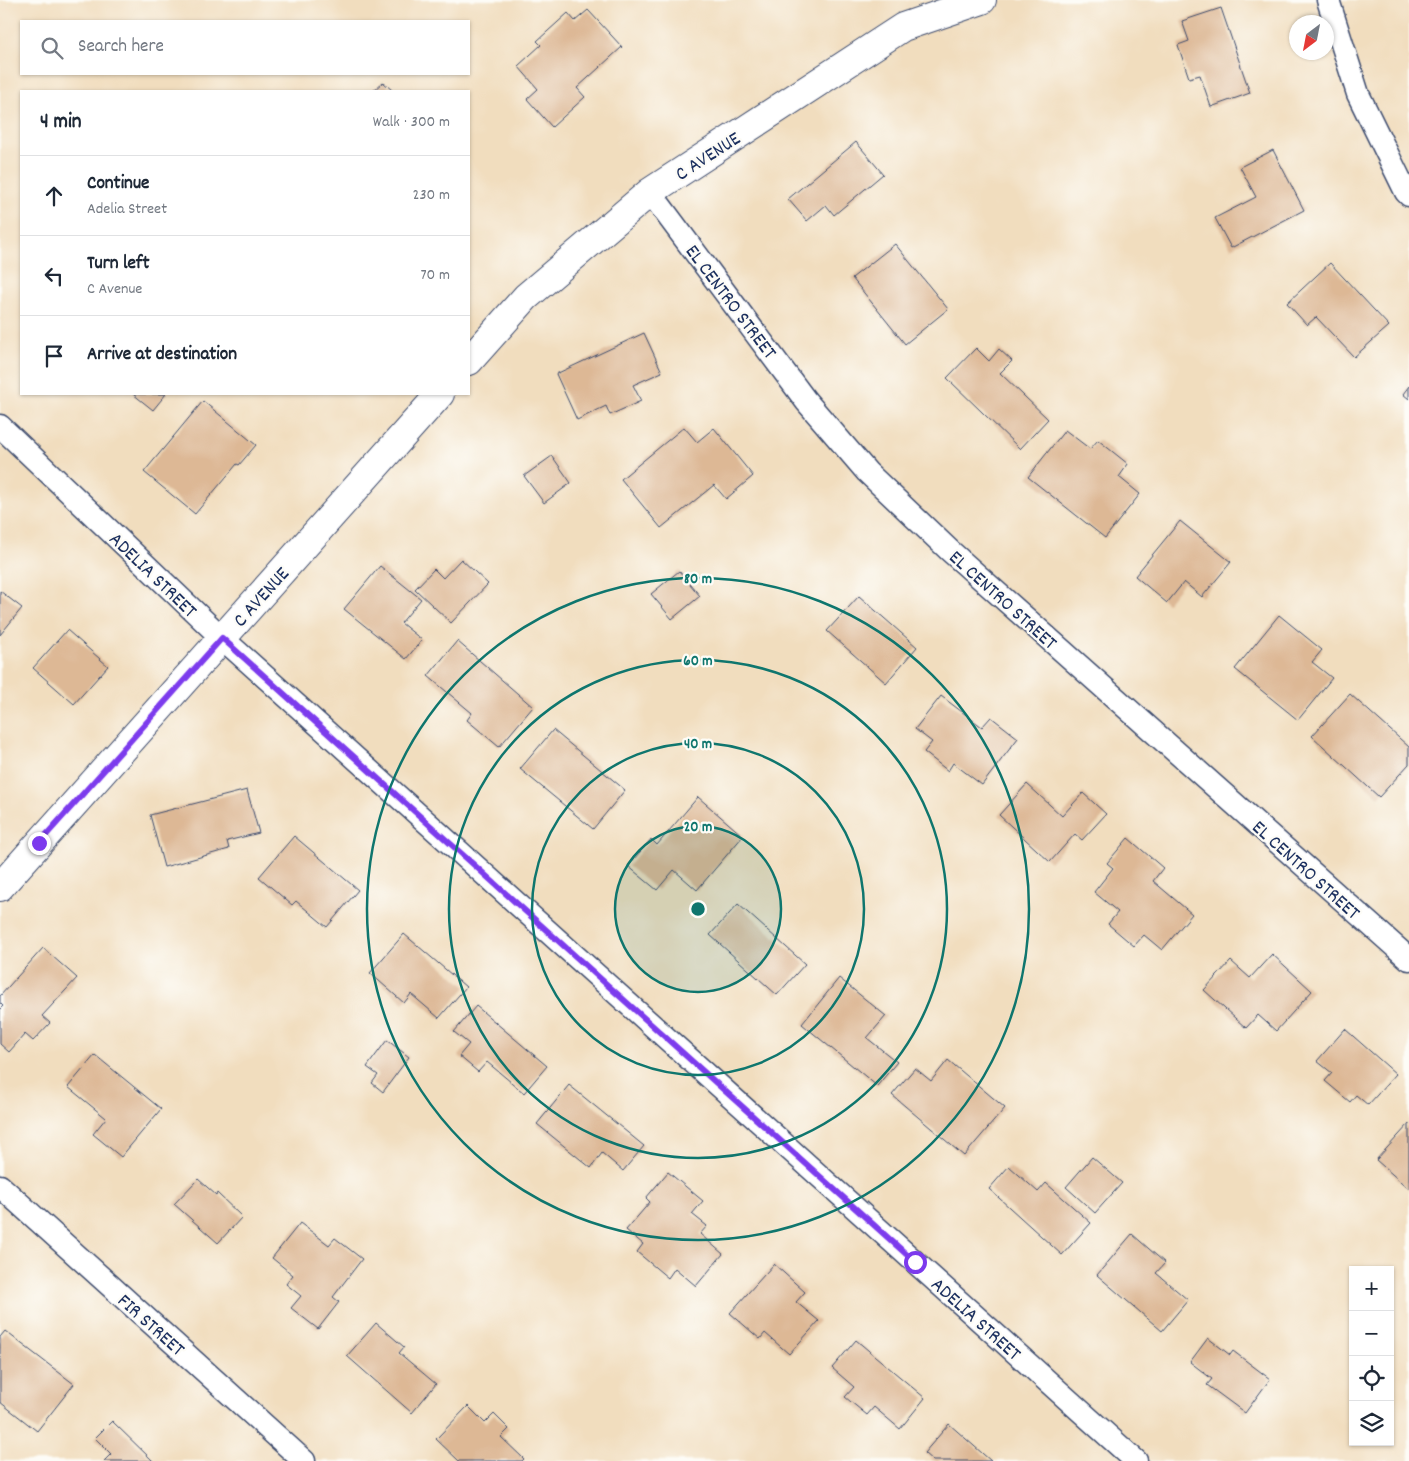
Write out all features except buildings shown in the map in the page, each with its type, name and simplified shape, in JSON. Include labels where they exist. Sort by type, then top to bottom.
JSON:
[{"type":"street","name":"C AVENUE","points":[[470,360],[526,297],[650,192],[903,27],[982,0]]},
{"type":"street","points":[[1328,0],[1358,94],[1409,195]]},
{"type":"street","name":"EL CENTRO STREET","points":[[650,192],[806,401],[867,472],[949,550],[1409,959]]},
{"type":"street","name":"C AVENUE","points":[[0,887],[439,395]]},
{"type":"street","name":"ADELIA STREET","points":[[0,426],[222,638],[1136,1461]]},
{"type":"street","name":"FIR STREET","points":[[0,1186],[304,1461]]},
{"type":"route","points":[[39,843],[222,638],[915,1262]]}]
